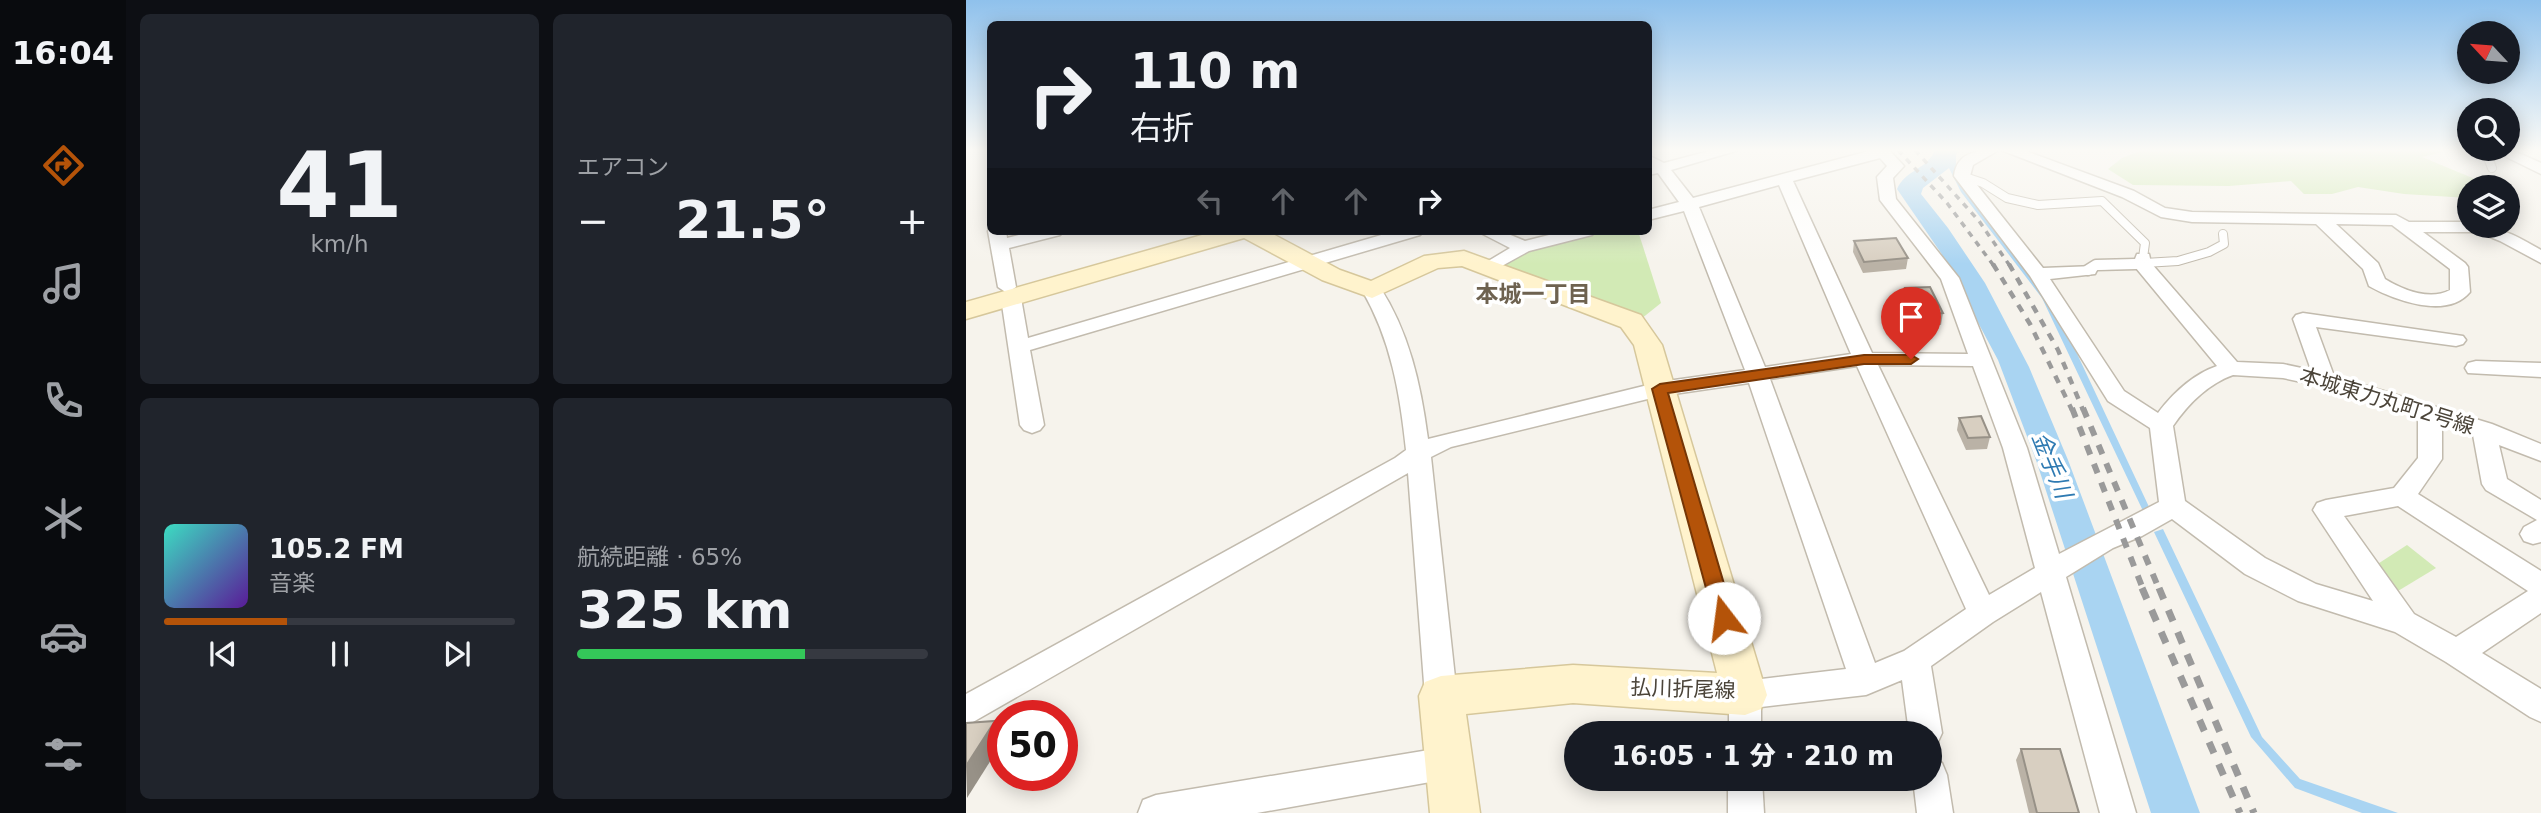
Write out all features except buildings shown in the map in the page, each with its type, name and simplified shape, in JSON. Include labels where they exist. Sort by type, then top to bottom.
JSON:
[{"type":"main road","points":[[966,311],[1009,293],[1205,235]]},
{"type":"main road","points":[[966,299],[1009,293],[1227,235]]},
{"type":"main road","points":[[1257,235],[1331,275],[1372,290]]},
{"type":"main road","name":"払川折尾線","points":[[1372,290],[1433,261],[1464,258],[1631,321],[1648,345],[1745,695],[1573,684],[1441,696]]},
{"type":"main road","points":[[1441,696],[1455,813]]},
{"type":"street","points":[[1674,188],[1690,205],[1758,376],[1866,681]]},
{"type":"street","points":[[1652,214],[1755,188]]},
{"type":"street","points":[[1789,188],[1864,359],[1983,612]]},
{"type":"street","points":[[1886,188],[1888,200],[1950,278],[2015,448],[2059,567],[2118,813]]},
{"type":"street","points":[[1971,188],[2038,274],[2116,396],[2161,425]]},
{"type":"street","points":[[2111,188],[2161,212],[2192,217],[2396,220],[2459,267],[2460,292],[2453,298],[2414,298],[2393,293],[2376,282],[2372,267],[2321,219]]},
{"type":"street","points":[[2405,227],[2480,227],[2506,237],[2541,258]]},
{"type":"street","points":[[1023,235],[999,238],[1032,425]]},
{"type":"street","points":[[1018,347],[1401,235]]},
{"type":"street","points":[[1495,235],[1523,247]]},
{"type":"street","points":[[1491,267],[1523,247],[1570,235]]},
{"type":"street","points":[[2142,261],[2231,368],[2209,376],[2175,406],[2161,425],[2173,506],[2255,566],[2308,593],[2404,623],[2457,653],[2541,707]]},
{"type":"street","points":[[2038,274],[2088,270]]},
{"type":"street","points":[[1372,290],[1384,307],[1402,355],[1417,453],[1441,696]]},
{"type":"street","points":[[2325,380],[2303,319],[2457,341]]},
{"type":"street","points":[[966,711],[1391,471],[1417,453],[1444,441],[1660,389],[1864,359],[1981,360]]},
{"type":"street","name":"本城東力丸町2号線","points":[[2231,368],[2283,371],[2325,380],[2484,430],[2541,453]]},
{"type":"street","points":[[2476,368],[2541,370]]},
{"type":"street","points":[[2404,623],[2326,510],[2402,496],[2430,459],[2430,413]]},
{"type":"street","points":[[2484,430],[2495,484],[2538,525]]},
{"type":"street","points":[[2402,496],[2541,585]]},
{"type":"street","points":[[1745,721],[1745,695],[1866,681],[1915,660],[1983,612],[2103,541],[2133,529],[2173,506]]},
{"type":"street","points":[[2457,653],[2541,598]]},
{"type":"street","points":[[1915,660],[1923,721]]},
{"type":"street","points":[[1156,813],[1447,763]]},
{"type":"street","points":[[1745,791],[1745,813]]},
{"type":"street","points":[[1932,791],[1935,813]]},
{"type":"lane","points":[[1991,188],[2007,198],[2038,205],[2102,201],[2145,243],[2142,261]]},
{"type":"lane","points":[[2088,270],[2096,265],[2142,261],[2175,262],[2206,256],[2224,244],[2222,234]]},
{"type":"green space","points":[[2298,188],[2355,188],[2332,194],[2304,194]]},
{"type":"green space","points":[[2364,188],[2457,188],[2457,197],[2404,194]]},
{"type":"green space","points":[[1589,235],[1639,235],[1661,303],[1641,319],[1504,266],[1528,249]]},
{"type":"green space","points":[[2407,545],[2436,568],[2393,594],[2373,567]]},
{"type":"water","name":"金手川","points":[[1923,188],[1921,194],[1985,283],[2029,367],[2068,460],[2200,813],[2151,813],[2036,460],[1998,360],[1941,253],[1897,189]]},
{"type":"water","points":[[1959,188],[1964,188],[2044,292],[2064,326],[2150,509],[2144,513],[2042,298]]},
{"type":"water","points":[[2163,529],[2262,737],[2300,779],[2398,813],[2362,813],[2295,788],[2251,737],[2154,532]]},
{"type":"railway","points":[[1933,188],[1994,266]]},
{"type":"railway","points":[[1949,188],[1979,221],[2010,266]]},
{"type":"railway","points":[[1993,264],[2030,324],[2072,410]]},
{"type":"railway","points":[[2009,264],[2058,350],[2083,410]]},
{"type":"railway","points":[[2072,408],[2143,589]]},
{"type":"railway","points":[[2083,408],[2159,589]]},
{"type":"railway","points":[[2142,588],[2240,813]]},
{"type":"railway","points":[[2159,588],[2254,813]]},
{"type":"district","name":"本城一丁目","points":[[1533,294]]},
{"type":"route","points":[[1724,618],[1660,389],[1864,359],[1911,359]]}]
